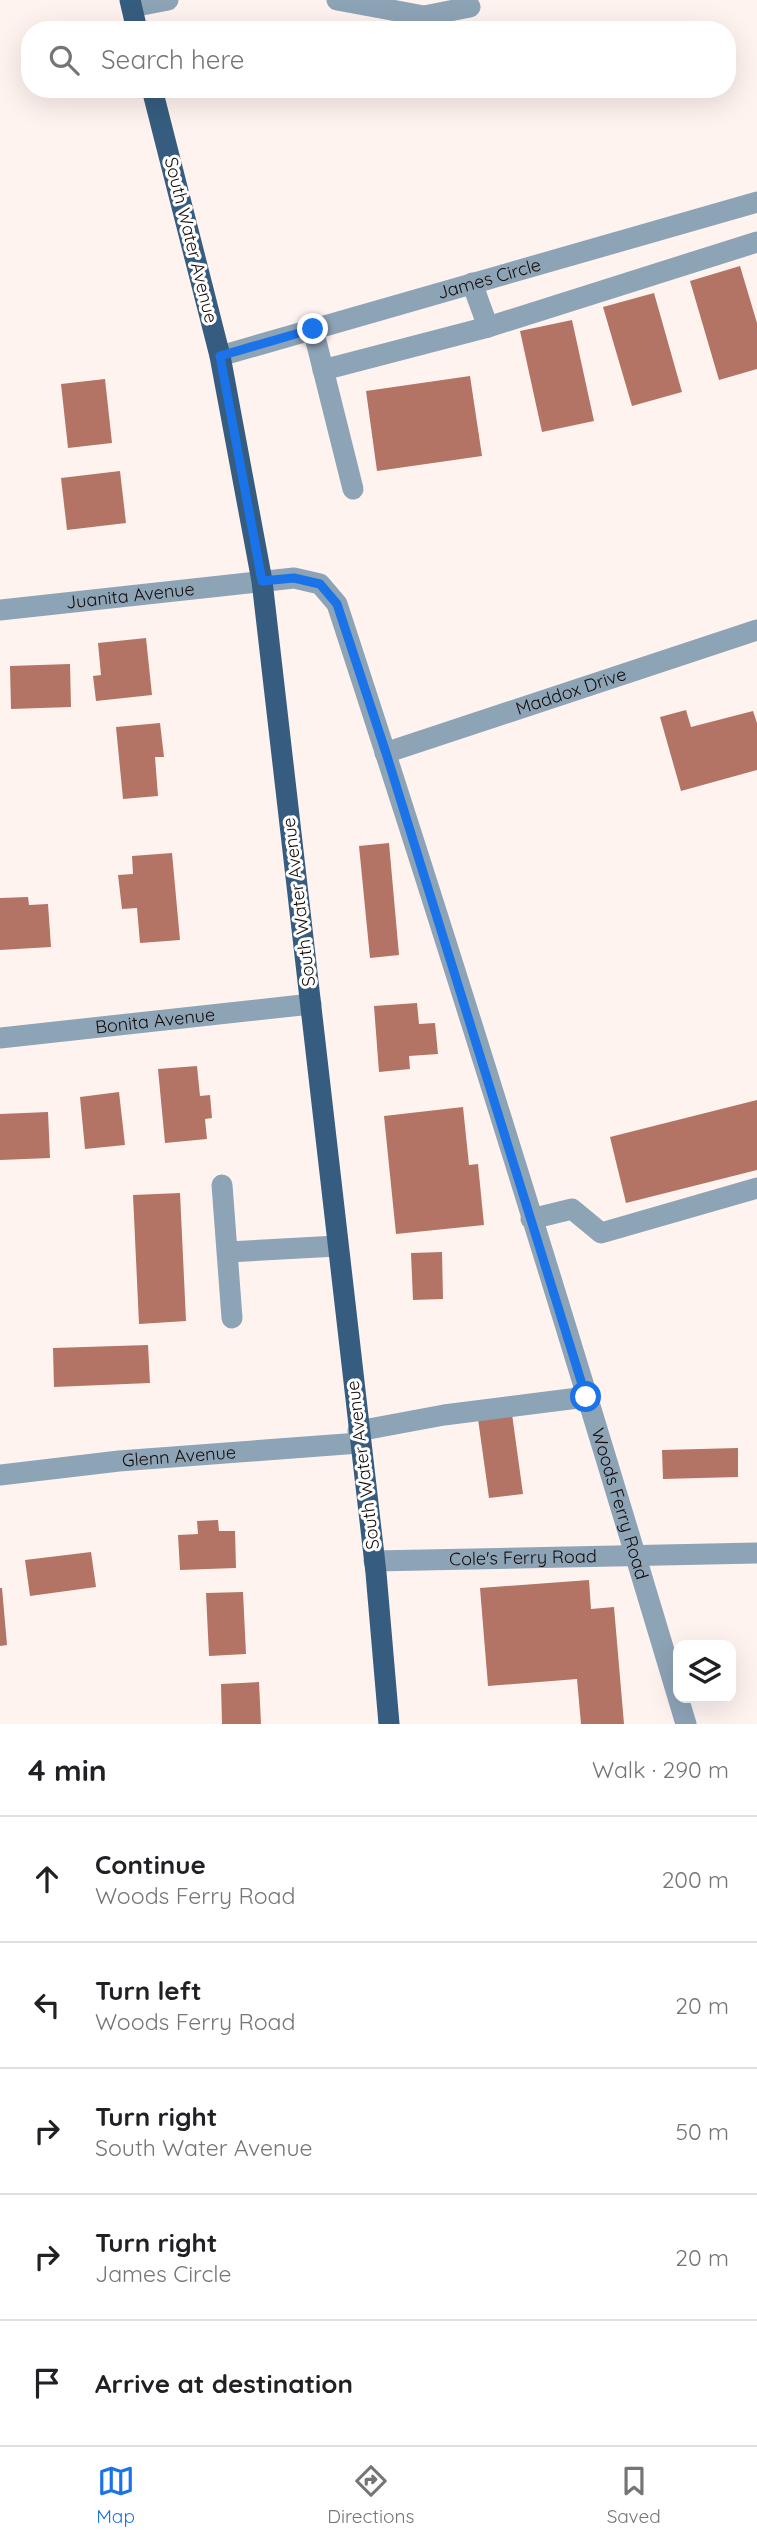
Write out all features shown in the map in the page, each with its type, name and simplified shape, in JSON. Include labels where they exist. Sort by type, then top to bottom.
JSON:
[{"type":"main road","name":"South Water Avenue","points":[[154,98],[220,356],[262,581],[374,1561],[389,1724]]},
{"type":"street","points":[[131,4],[168,0]]},
{"type":"street","points":[[337,0],[424,16],[470,6]]},
{"type":"street","points":[[324,370],[488,327],[754,243],[748,204]]},
{"type":"street","name":"James Circle","points":[[220,356],[748,204]]},
{"type":"street","points":[[472,283],[488,327]]},
{"type":"street","points":[[313,329],[353,489]]},
{"type":"street","name":"Woods Ferry Road","points":[[262,581],[294,578],[320,584],[337,604],[531,1219],[685,1724]]},
{"type":"street","name":"Juanita Avenue","points":[[0,610],[262,581]]},
{"type":"street","name":"Maddox Drive","points":[[386,753],[757,630]]},
{"type":"street","name":"Bonita Avenue","points":[[0,1038],[311,1004]]},
{"type":"street","points":[[222,1185],[232,1318]]},
{"type":"street","points":[[531,1219],[572,1209],[601,1233],[757,1188]]},
{"type":"street","points":[[228,1252],[337,1246]]},
{"type":"street","name":"Glenn Avenue","points":[[0,1475],[359,1437],[444,1415],[586,1397]]},
{"type":"street","name":"Cole's Ferry Road","points":[[374,1561],[757,1553]]},
{"type":"building","points":[[740,266],[757,323],[757,369],[719,380],[690,281]]},
{"type":"building","points":[[654,293],[682,392],[632,406],[603,307]]},
{"type":"building","points":[[572,320],[594,421],[542,432],[520,331]]},
{"type":"building","points":[[470,376],[482,456],[377,471],[366,391]]},
{"type":"building","points":[[105,379],[112,443],[68,448],[61,384]]},
{"type":"building","points":[[120,471],[126,523],[67,530],[61,478]]},
{"type":"building","points":[[146,638],[152,695],[96,701],[93,676],[101,675],[98,643]]},
{"type":"building","points":[[70,664],[71,707],[11,709],[10,666]]},
{"type":"building","points":[[686,710],[691,727],[753,711],[757,723],[757,770],[681,791],[660,717]]},
{"type":"building","points":[[160,723],[164,757],[155,757],[158,796],[123,799],[116,727]]},
{"type":"building","points":[[389,843],[399,955],[370,958],[359,846]]},
{"type":"building","points":[[172,853],[180,940],[140,943],[137,908],[122,909],[118,875],[133,874],[132,856]]},
{"type":"building","points":[[28,897],[29,905],[48,904],[51,947],[0,950],[0,898]]},
{"type":"building","points":[[417,1003],[419,1024],[435,1023],[438,1054],[409,1056],[410,1069],[379,1072],[374,1006]]},
{"type":"building","points":[[197,1066],[200,1096],[210,1095],[212,1118],[205,1119],[207,1139],[165,1143],[158,1069]]},
{"type":"building","points":[[119,1092],[125,1145],[85,1149],[80,1097]]},
{"type":"building","points":[[757,1100],[757,1170],[626,1203],[610,1137]]},
{"type":"building","points":[[463,1107],[469,1165],[478,1164],[484,1225],[396,1234],[384,1116]]},
{"type":"building","points":[[48,1112],[50,1158],[0,1160],[0,1114]]},
{"type":"building","points":[[180,1193],[186,1321],[139,1324],[133,1195]]},
{"type":"building","points":[[442,1252],[443,1299],[413,1300],[411,1253]]},
{"type":"building","points":[[148,1345],[150,1383],[54,1387],[53,1348]]},
{"type":"building","points":[[512,1414],[523,1494],[489,1498],[478,1419]]},
{"type":"building","points":[[738,1448],[738,1477],[663,1479],[662,1450]]},
{"type":"building","points":[[218,1520],[219,1531],[235,1531],[236,1568],[180,1570],[178,1535],[198,1534],[197,1521]]},
{"type":"building","points":[[91,1552],[96,1587],[30,1596],[25,1560]]},
{"type":"building","points":[[589,1580],[591,1609],[614,1607],[624,1724],[581,1724],[577,1679],[488,1686],[480,1588]]},
{"type":"building","points":[[0,1588],[7,1645],[0,1646]]},
{"type":"building","points":[[243,1592],[246,1654],[209,1656],[206,1593]]},
{"type":"building","points":[[259,1682],[261,1724],[222,1724],[221,1684]]},
{"type":"route","points":[[313,329],[220,356],[262,581],[294,578],[320,584],[337,604],[386,753],[586,1397]]}]
